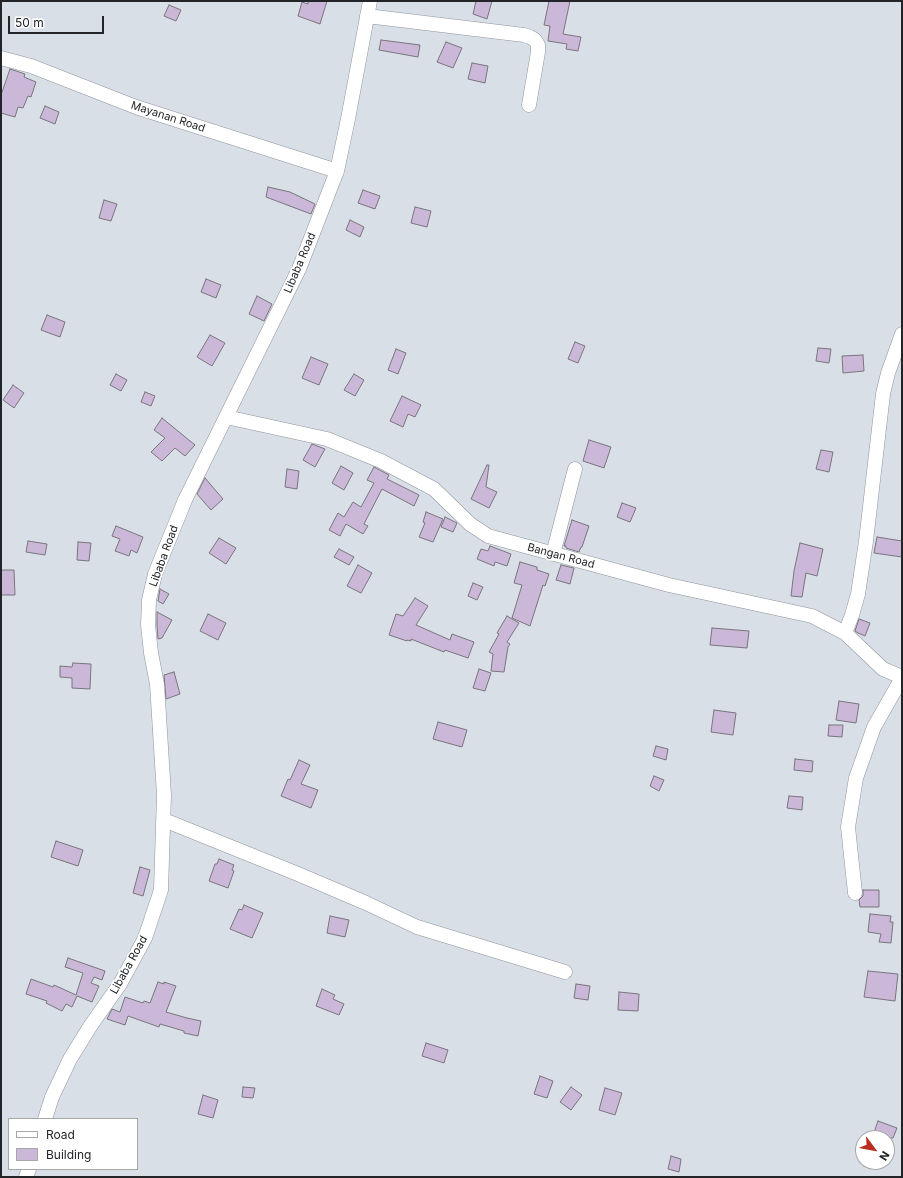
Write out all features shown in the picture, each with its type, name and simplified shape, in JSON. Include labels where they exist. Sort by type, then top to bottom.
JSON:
[{"type":"street","name":"Libaba Road","points":[[45,1118],[52,1097],[70,1059],[91,1025],[120,984],[145,938],[160,890],[164,795],[157,684],[150,653],[148,625],[149,600],[155,574],[185,500],[299,269],[337,171],[370,1]]},
{"type":"street","points":[[367,16],[524,35],[530,37],[535,40],[538,45],[538,52],[529,105]]},
{"type":"street","name":"Mayanan Road","points":[[1,58],[31,66],[136,108],[337,171]]},
{"type":"street","points":[[845,633],[858,594],[866,541],[883,394],[888,373],[902,334]]},
{"type":"street","name":"Bangan Road","points":[[226,417],[327,439],[381,461],[434,489],[470,524],[488,536],[669,585],[812,616],[845,633],[883,670],[902,677]]},
{"type":"street","points":[[553,554],[575,469]]},
{"type":"street","points":[[855,893],[848,827],[856,778],[874,727],[902,677]]},
{"type":"street","points":[[164,820],[298,874],[366,903],[416,927],[566,972]]},
{"type":"building","points":[[308,1],[327,1],[320,24],[298,16],[302,2],[308,4]]},
{"type":"building","points":[[476,1],[492,1],[487,19],[473,14]]},
{"type":"building","points":[[549,1],[570,1],[563,34],[581,37],[578,51],[566,49],[567,44],[548,41],[550,26],[544,25]]},
{"type":"building","points":[[169,5],[181,10],[176,21],[164,16]]},
{"type":"building","points":[[381,40],[420,45],[418,57],[379,50]]},
{"type":"building","points":[[446,42],[462,48],[453,68],[437,62]]},
{"type":"building","points":[[472,63],[488,66],[485,83],[468,79]]},
{"type":"building","points":[[10,69],[25,74],[24,77],[36,82],[31,97],[28,96],[23,108],[18,107],[15,117],[1,113],[1,95]]},
{"type":"building","points":[[45,106],[59,112],[55,124],[40,118]]},
{"type":"building","points":[[268,187],[290,192],[315,204],[311,214],[266,197]]},
{"type":"building","points":[[363,190],[380,196],[375,209],[358,203]]},
{"type":"building","points":[[104,200],[117,204],[111,221],[99,218]]},
{"type":"building","points":[[415,207],[431,211],[427,227],[411,223]]},
{"type":"building","points":[[350,220],[364,227],[360,237],[346,230]]},
{"type":"building","points":[[206,279],[221,285],[216,298],[201,292]]},
{"type":"building","points":[[257,296],[272,304],[264,321],[249,314]]},
{"type":"building","points":[[47,315],[65,322],[60,337],[41,330]]},
{"type":"building","points":[[210,335],[225,343],[212,366],[197,357]]},
{"type":"building","points":[[575,342],[585,346],[578,363],[568,359]]},
{"type":"building","points":[[818,348],[831,349],[829,363],[816,361]]},
{"type":"building","points":[[396,349],[406,353],[398,374],[388,370]]},
{"type":"building","points":[[863,355],[864,371],[843,373],[842,356]]},
{"type":"building","points":[[311,357],[328,364],[319,385],[302,378]]},
{"type":"building","points":[[116,374],[127,380],[121,391],[110,385]]},
{"type":"building","points":[[354,374],[364,380],[355,396],[344,390]]},
{"type":"building","points":[[13,385],[24,393],[14,408],[3,400]]},
{"type":"building","points":[[145,392],[155,396],[151,406],[141,402]]},
{"type":"building","points":[[402,396],[421,405],[415,417],[408,414],[403,427],[390,421]]},
{"type":"building","points":[[162,418],[195,445],[185,456],[175,448],[162,461],[151,452],[165,438],[154,430]]},
{"type":"building","points":[[589,440],[611,447],[604,468],[583,461]]},
{"type":"building","points":[[312,444],[325,449],[315,467],[303,460]]},
{"type":"building","points":[[821,450],[833,452],[829,472],[816,469]]},
{"type":"building","points":[[487,465],[489,465],[486,487],[497,492],[489,508],[471,499]]},
{"type":"building","points":[[341,466],[353,473],[344,490],[332,483]]},
{"type":"building","points":[[374,467],[389,475],[387,479],[419,495],[414,506],[382,489],[364,524],[368,526],[363,534],[346,524],[340,536],[329,530],[338,513],[344,517],[353,502],[361,507],[374,483],[367,480]]},
{"type":"building","points":[[287,469],[299,471],[297,489],[285,487]]},
{"type":"building","points":[[205,478],[223,499],[211,510],[197,494]]},
{"type":"building","points":[[622,503],[636,508],[630,522],[617,517]]},
{"type":"building","points":[[426,512],[443,519],[433,542],[419,537],[425,523],[423,522]]},
{"type":"building","points":[[445,517],[457,523],[453,532],[441,527]]},
{"type":"building","points":[[572,520],[589,526],[579,552],[564,546]]},
{"type":"building","points":[[116,526],[143,537],[137,553],[131,550],[129,556],[115,551],[120,539],[112,536]]},
{"type":"building","points":[[877,537],[902,541],[902,557],[874,553]]},
{"type":"building","points":[[219,538],[236,548],[226,564],[209,553]]},
{"type":"building","points":[[28,541],[47,544],[45,555],[26,552]]},
{"type":"building","points":[[78,542],[91,543],[89,561],[77,560]]},
{"type":"building","points":[[800,543],[823,549],[817,576],[806,573],[802,597],[791,596],[794,571]]},
{"type":"building","points":[[490,546],[511,554],[507,566],[495,562],[494,566],[477,559],[481,549],[488,551]]},
{"type":"building","points":[[339,549],[354,557],[349,565],[334,557]]},
{"type":"building","points":[[520,562],[537,567],[537,570],[549,574],[545,586],[543,585],[530,626],[512,618],[522,585],[514,583]]},
{"type":"building","points":[[358,565],[372,573],[361,593],[347,586]]},
{"type":"building","points":[[561,565],[574,568],[570,584],[556,580]]},
{"type":"building","points":[[1,570],[14,570],[15,595],[1,595]]},
{"type":"building","points":[[473,583],[483,587],[477,600],[468,596]]},
{"type":"building","points":[[160,589],[169,594],[163,604],[158,601]]},
{"type":"building","points":[[415,598],[428,606],[416,625],[450,640],[452,634],[474,642],[468,658],[445,650],[444,652],[411,639],[411,641],[407,641],[389,635],[396,614],[403,616]]},
{"type":"building","points":[[157,612],[172,620],[162,638],[158,639],[157,625]]},
{"type":"building","points":[[208,614],[226,623],[218,640],[200,631]]},
{"type":"building","points":[[507,616],[519,623],[507,642],[510,644],[508,647],[504,672],[491,671],[493,654],[489,652],[499,634],[497,633]]},
{"type":"building","points":[[859,619],[870,623],[865,636],[855,631]]},
{"type":"building","points":[[712,628],[749,631],[747,648],[710,645]]},
{"type":"building","points":[[73,663],[91,664],[90,689],[72,688],[72,678],[60,677],[60,666],[72,667]]},
{"type":"building","points":[[479,669],[491,673],[485,691],[473,688]]},
{"type":"building","points":[[174,672],[180,694],[166,699],[164,675]]},
{"type":"building","points":[[839,701],[859,704],[856,723],[836,720]]},
{"type":"building","points":[[714,710],[736,713],[733,735],[711,732]]},
{"type":"building","points":[[438,722],[467,730],[462,747],[433,739]]},
{"type":"building","points":[[829,725],[843,725],[842,737],[828,736]]},
{"type":"building","points":[[656,746],[668,749],[666,760],[653,756]]},
{"type":"building","points":[[795,759],[813,761],[812,772],[794,770]]},
{"type":"building","points":[[299,760],[310,765],[301,784],[318,790],[311,808],[281,796],[288,779],[290,780]]},
{"type":"building","points":[[654,776],[664,780],[659,791],[650,786]]},
{"type":"building","points":[[789,796],[803,797],[802,810],[787,808]]},
{"type":"building","points":[[56,841],[83,850],[78,866],[51,857]]},
{"type":"building","points":[[219,859],[234,865],[232,870],[234,871],[228,888],[209,881],[215,864],[217,864]]},
{"type":"building","points":[[140,867],[150,870],[143,896],[133,893]]},
{"type":"building","points":[[863,890],[879,890],[879,907],[860,907],[859,900],[863,896]]},
{"type":"building","points":[[244,905],[263,913],[252,938],[230,929],[239,909],[242,910]]},
{"type":"building","points":[[870,914],[891,916],[890,922],[893,922],[891,943],[879,942],[881,934],[868,932]]},
{"type":"building","points":[[330,916],[349,920],[345,937],[327,933]]},
{"type":"building","points":[[68,958],[105,971],[102,980],[94,977],[91,983],[99,986],[92,1002],[77,996],[72,1007],[66,1004],[62,1011],[46,1003],[47,1001],[26,994],[31,979],[53,987],[54,985],[76,995],[83,973],[65,967]]},
{"type":"building","points":[[868,971],[898,974],[895,1001],[864,997]]},
{"type":"building","points":[[158,982],[164,984],[164,982],[176,986],[166,1012],[201,1021],[198,1036],[184,1033],[184,1031],[160,1024],[159,1027],[128,1016],[125,1025],[107,1019],[112,1009],[120,1012],[125,997],[143,1003],[144,1001],[150,1003]]},
{"type":"building","points":[[576,984],[590,986],[588,1000],[574,998]]},
{"type":"building","points":[[322,989],[335,995],[333,999],[344,1004],[339,1015],[316,1006]]},
{"type":"building","points":[[619,992],[639,994],[638,1011],[618,1010]]},
{"type":"building","points":[[426,1043],[448,1050],[444,1063],[422,1056]]},
{"type":"building","points":[[540,1076],[553,1081],[547,1098],[534,1094]]},
{"type":"building","points":[[243,1087],[255,1088],[253,1098],[242,1097]]},
{"type":"building","points":[[571,1087],[582,1095],[571,1110],[560,1102]]},
{"type":"building","points":[[605,1088],[622,1093],[615,1115],[599,1110]]},
{"type":"building","points":[[203,1095],[218,1100],[213,1118],[198,1114]]},
{"type":"building","points":[[878,1121],[897,1128],[895,1133],[895,1130],[875,1130]]},
{"type":"building","points":[[671,1156],[681,1159],[679,1172],[668,1169]]}]
